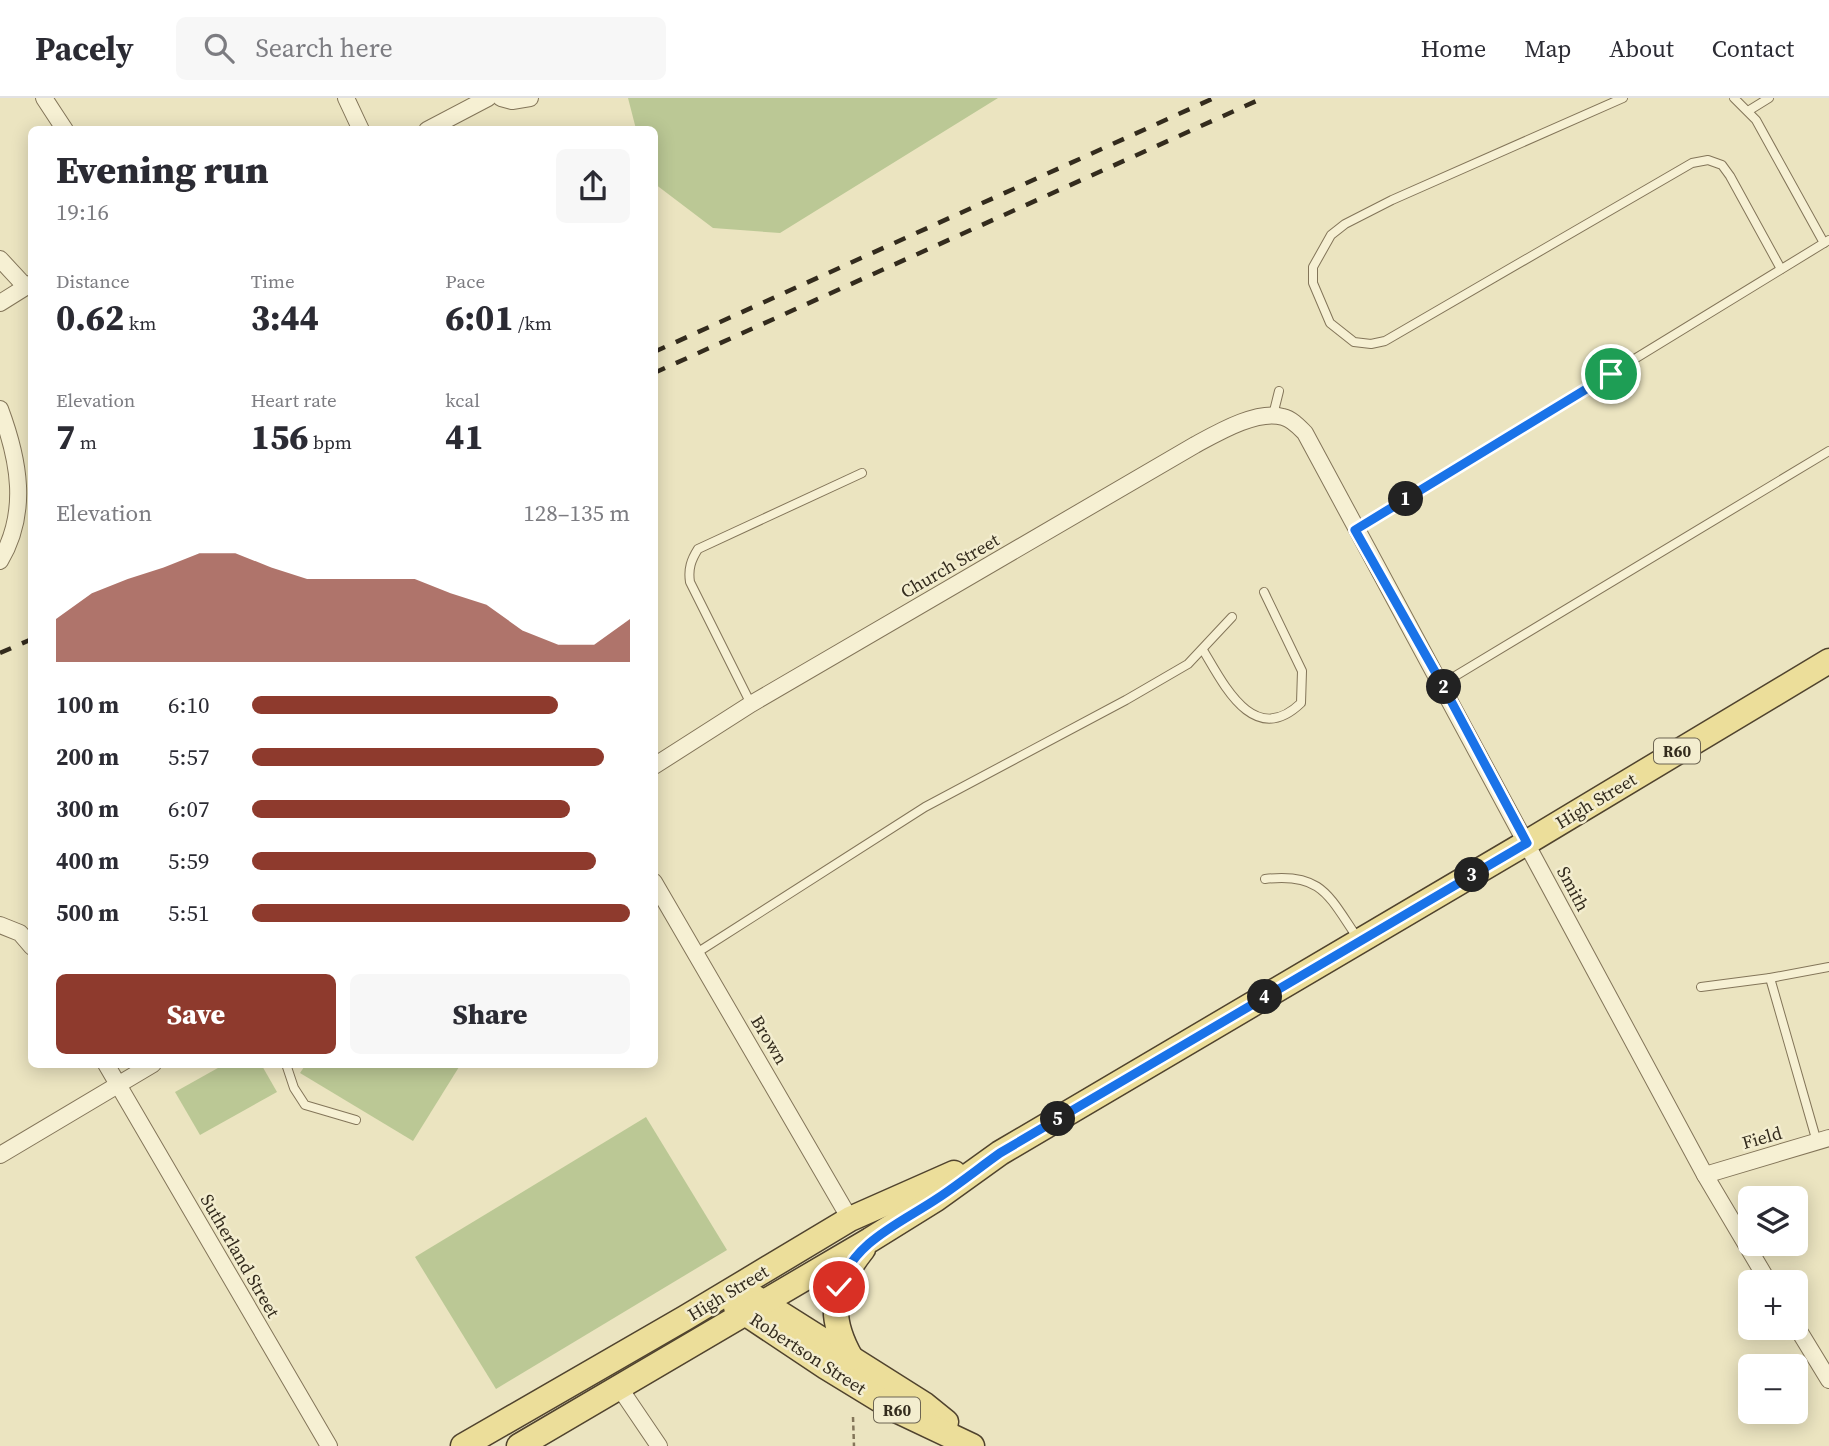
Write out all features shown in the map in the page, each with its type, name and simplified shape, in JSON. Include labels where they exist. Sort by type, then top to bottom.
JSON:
[{"type":"main road","name":"High Street","points":[[519,1446],[870,1240],[936,1199],[1000,1153],[1527,843],[1829,661]]},
{"type":"main road","name":"High Street","points":[[463,1446],[850,1219],[1000,1153]]},
{"type":"main road","points":[[850,1358],[838,1331],[836,1299],[844,1276],[870,1240]]},
{"type":"main road","name":"Robertson Street","points":[[729,1292],[850,1358],[925,1405],[974,1446]]},
{"type":"main road","name":"Robertson Street","points":[[754,1308],[826,1367],[898,1410],[974,1446]]},
{"type":"street","points":[[44,98],[62,126]]},
{"type":"street","points":[[346,98],[359,126]]},
{"type":"street","points":[[435,126],[488,98]]},
{"type":"street","points":[[501,98],[512,101],[530,98]]},
{"type":"street","points":[[0,259],[28,284],[0,303]]},
{"type":"street","points":[[0,409],[14,447],[19,488],[9,545],[0,561]]},
{"type":"street","name":"Smith","points":[[1273,415],[1286,417],[1305,433],[1705,1175],[1761,1270]]},
{"type":"street","name":"Church Street","points":[[658,763],[751,704],[1195,445],[1246,421],[1273,415]]},
{"type":"street","points":[[14,447],[28,447]]},
{"type":"street","name":"Brown","points":[[658,889],[850,1219]]},
{"type":"street","points":[[0,925],[20,933],[28,942]]},
{"type":"street","name":"Sutherland Street","points":[[108,1068],[329,1446]]},
{"type":"street","points":[[0,1155],[146,1068]]},
{"type":"street","name":"Field","points":[[1705,1175],[1823,1140]]},
{"type":"street","points":[[1805,1340],[1829,1380]]},
{"type":"street","points":[[620,1387],[659,1446]]},
{"type":"lane","points":[[1623,98],[1392,200],[1345,224],[1331,235],[1313,267],[1313,283],[1330,323],[1354,342],[1371,344],[1385,341],[1643,190],[1692,163],[1708,160],[1721,165],[1730,176],[1781,269]]},
{"type":"lane","points":[[1355,530],[1827,242],[1756,120],[1734,98]]},
{"type":"lane","points":[[1748,111],[1769,98]]},
{"type":"lane","points":[[1273,415],[1279,391]]},
{"type":"lane","points":[[1442,684],[1829,451]]},
{"type":"lane","points":[[751,704],[690,582],[692,558],[698,549],[862,473]]},
{"type":"lane","points":[[1203,650],[1228,691],[1240,706],[1254,716],[1274,718],[1290,713],[1301,703],[1302,671],[1264,592]]},
{"type":"lane","points":[[695,954],[925,807],[1126,701],[1188,664],[1232,617]]},
{"type":"lane","points":[[1265,879],[1291,877],[1315,884],[1325,892],[1360,941]]},
{"type":"lane","points":[[1701,987],[1829,967]]},
{"type":"lane","points":[[1770,978],[1823,1140]]},
{"type":"lane","points":[[287,1068],[294,1088],[305,1105],[356,1120]]},
{"type":"path","points":[[853,1417],[854,1446]]},
{"type":"green space","points":[[628,98],[998,98],[780,233],[713,228],[658,186],[658,126],[635,126]]},
{"type":"green space","points":[[218,1068],[263,1068],[277,1092],[200,1135],[175,1092]]},
{"type":"green space","points":[[303,1068],[458,1068],[413,1141],[300,1073]]},
{"type":"green space","points":[[646,1117],[727,1250],[496,1389],[415,1257]]},
{"type":"railway","points":[[658,350],[1214,98]]},
{"type":"railway","points":[[658,371],[1263,98]]},
{"type":"railway","points":[[0,653],[28,641]]},
{"type":"route","points":[[839,1287],[847,1270],[870,1240],[936,1199],[1000,1153],[1527,843],[1355,530],[1611,374]]}]
